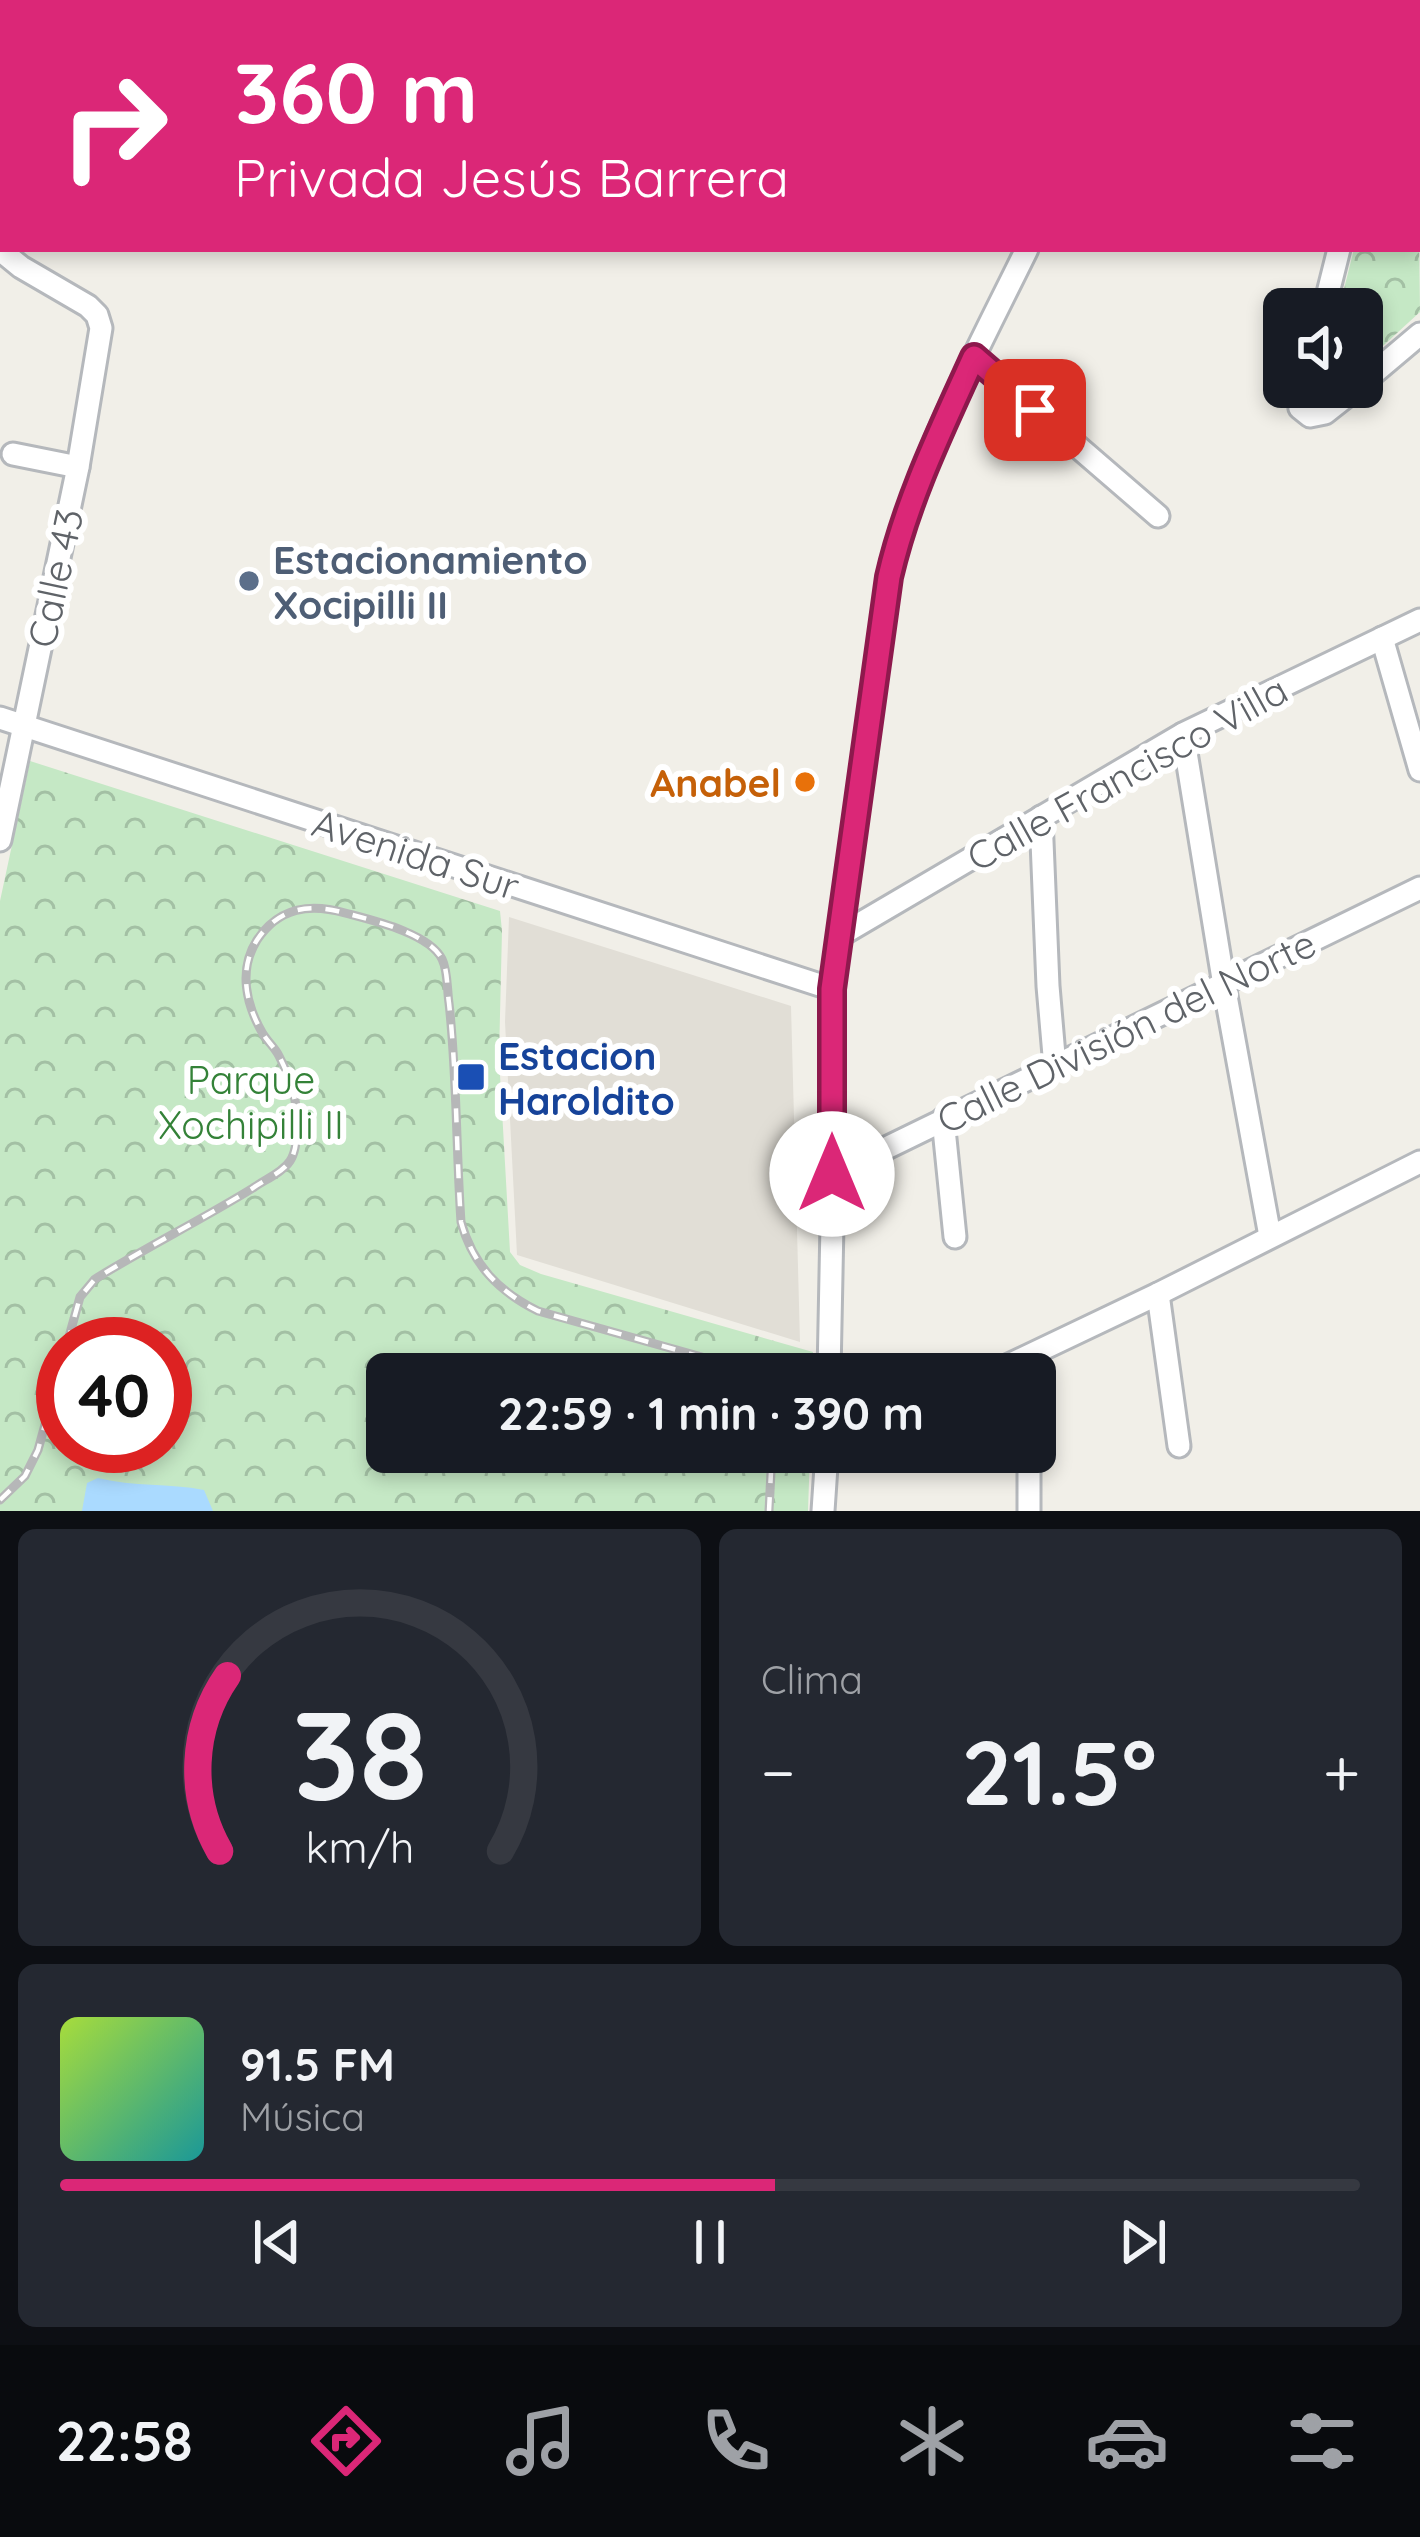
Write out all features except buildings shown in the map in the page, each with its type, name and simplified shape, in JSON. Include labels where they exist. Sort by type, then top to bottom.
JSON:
[{"type":"street","name":"Calle 43","points":[[0,840],[78,467],[100,337],[97,315],[88,306],[2,252]]},
{"type":"street","points":[[829,1353],[832,989],[889,577],[913,494],[1026,252]]},
{"type":"street","points":[[1329,288],[1338,252]]},
{"type":"street","points":[[1383,365],[1420,334]]},
{"type":"street","points":[[974,357],[1158,516]]},
{"type":"street","points":[[1300,408],[1307,416],[1330,408]]},
{"type":"street","points":[[13,454],[78,467]]},
{"type":"street","name":"Calle Francisco Villa","points":[[839,936],[1183,734],[1420,620]]},
{"type":"street","points":[[1382,638],[1420,770]]},
{"type":"street","name":"Avenida Sur","points":[[0,718],[832,989]]},
{"type":"street","points":[[1183,734],[1270,1236]]},
{"type":"street","points":[[1042,817],[1055,1067]]},
{"type":"street","name":"Calle División del Norte","points":[[832,1174],[1420,888]]},
{"type":"street","points":[[943,1119],[955,1237]]},
{"type":"street","points":[[1050,1353],[1420,1162]]},
{"type":"street","points":[[1158,1294],[1179,1446]]},
{"type":"street","points":[[823,1511],[826,1473]]},
{"type":"street","points":[[1028,1473],[1029,1511]]},
{"type":"shaded area","points":[[509,917],[791,1006],[800,1342],[517,1255],[505,1022]]},
{"type":"green space","points":[[1353,252],[1419,252],[1420,312],[1383,346],[1383,288],[1344,288]]},
{"type":"green space","name":"Parque Xochipilli II","points":[[30,761],[500,911],[499,1057],[510,1252],[520,1265],[541,1274],[813,1352],[366,1353],[366,1473],[809,1473],[808,1511],[0,1511],[0,901]]},
{"type":"water","points":[[98,1478],[204,1490],[213,1511],[82,1511],[87,1483]]},
{"type":"railway","points":[[74,1317],[80,1297],[95,1279],[278,1173],[290,1161],[297,1135],[295,1099],[283,1064],[252,1011],[246,975],[251,951],[275,920],[296,910],[320,908],[398,929],[425,942],[442,959],[452,1030],[461,1222],[472,1251],[489,1275],[538,1311],[688,1353]]},
{"type":"railway","points":[[0,1500],[25,1476],[36,1454]]},
{"type":"railway","points":[[769,1511],[771,1473]]},
{"type":"place","name":"Estacionamiento Xocipilli II","points":[[249,581]]},
{"type":"place","name":"Anabel","points":[[805,782]]},
{"type":"place","name":"Estacion Haroldito","points":[[471,1077]]},
{"type":"route","points":[[832,1174],[832,989],[899,532],[974,357],[1035,410]]}]
